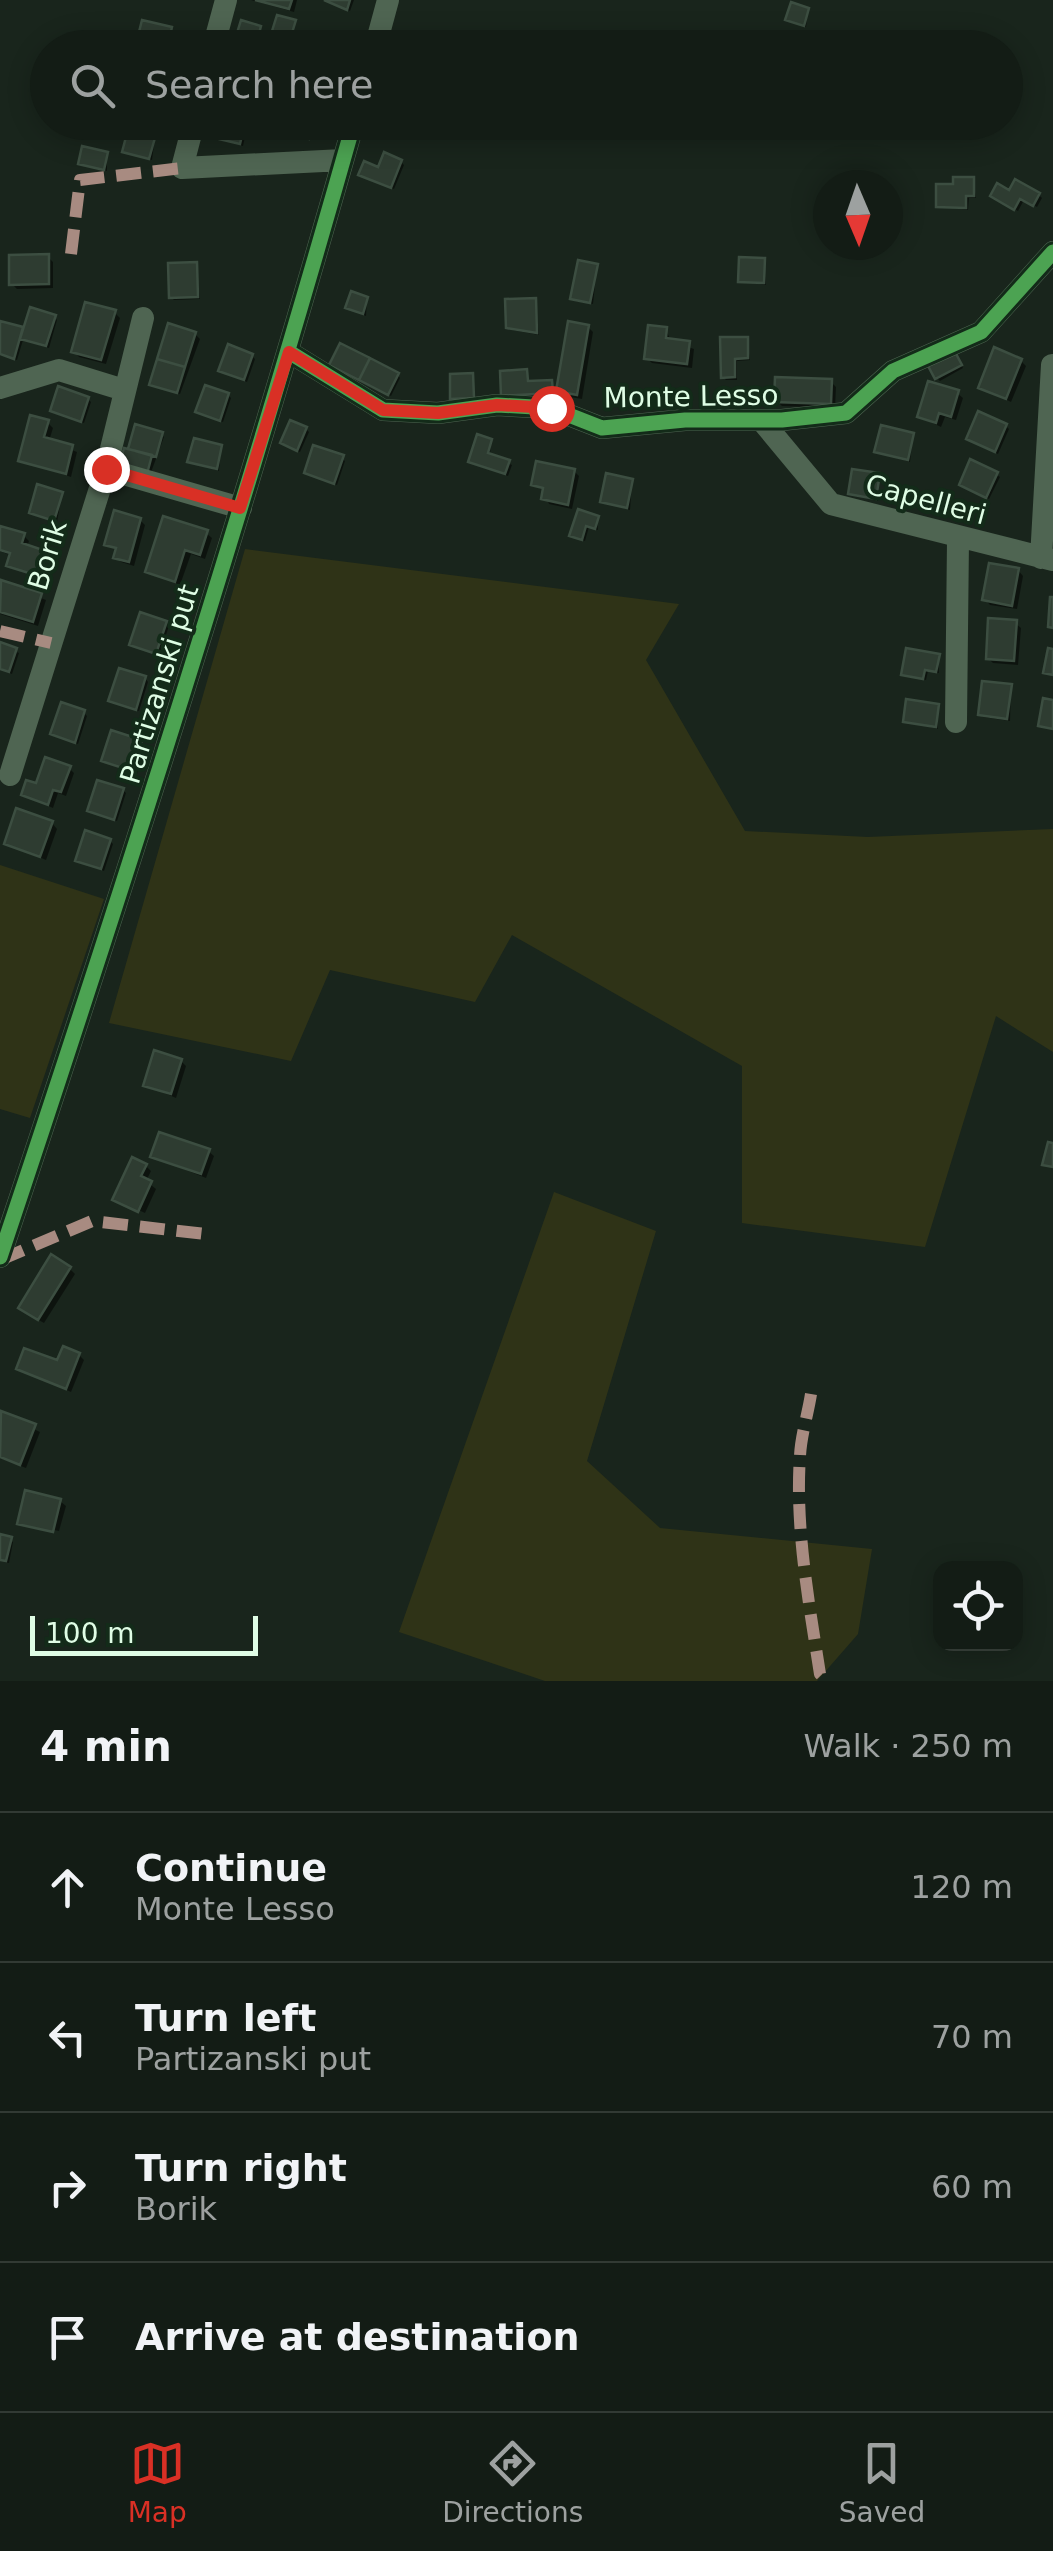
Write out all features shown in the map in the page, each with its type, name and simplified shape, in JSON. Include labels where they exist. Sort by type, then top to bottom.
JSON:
[{"type":"street","points":[[218,30],[226,0]]},
{"type":"street","points":[[379,30],[388,0]]},
{"type":"street","points":[[189,140],[182,168],[343,160]]},
{"type":"street","name":"Partizanski put","points":[[0,1256],[103,948],[289,352],[349,140]]},
{"type":"street","name":"Monte Lesso","points":[[289,352],[383,410],[438,413],[497,405],[551,408],[602,428],[685,420],[762,422],[846,413],[892,371],[981,332],[1053,252]]},
{"type":"street","name":"Borik","points":[[10,775],[106,469],[143,318]]},
{"type":"street","points":[[1047,559],[1052,365]]},
{"type":"street","points":[[0,388],[59,370],[124,390]]},
{"type":"street","name":"Capelleri","points":[[762,422],[831,504],[958,540],[1047,559]]},
{"type":"street","points":[[106,469],[240,508]]},
{"type":"street","points":[[956,722],[958,540]]},
{"type":"green space","points":[[245,549],[679,604],[646,660],[745,831],[868,837],[1053,829],[1053,1052],[996,1016],[925,1247],[742,1223],[742,1066],[512,935],[475,1002],[330,970],[291,1061],[109,1023]]},
{"type":"green space","points":[[0,865],[104,899],[30,1118],[0,1109]]},
{"type":"green space","points":[[554,1192],[656,1231],[587,1461],[660,1528],[872,1549],[858,1634],[817,1681],[545,1681],[399,1632]]},
{"type":"building","points":[[255,0],[292,0],[289,9]]},
{"type":"building","points":[[324,0],[350,0],[347,10]]},
{"type":"building","points":[[791,2],[809,8],[804,26],[785,20]]},
{"type":"building","points":[[277,15],[296,20],[293,30],[272,30]]},
{"type":"building","points":[[142,20],[172,27],[171,30],[140,30]]},
{"type":"building","points":[[241,20],[261,26],[260,30],[238,30]]},
{"type":"building","points":[[125,140],[154,140],[149,159],[122,152]]},
{"type":"building","points":[[82,146],[108,152],[104,170],[78,164]]},
{"type":"building","points":[[384,152],[402,160],[391,188],[358,175],[364,161],[378,167]]},
{"type":"building","points":[[953,177],[974,177],[974,196],[966,196],[966,208],[936,207],[936,184],[953,184]]},
{"type":"building","points":[[1015,179],[1040,193],[1033,206],[1020,199],[1014,210],[990,196],[997,183],[1009,190]]},
{"type":"building","points":[[49,254],[49,284],[9,285],[9,255]]},
{"type":"building","points":[[739,257],[765,258],[764,283],[738,282]]},
{"type":"building","points":[[578,260],[598,264],[590,303],[570,299]]},
{"type":"building","points":[[197,262],[198,297],[169,298],[168,263]]},
{"type":"building","points":[[351,291],[368,297],[363,314],[345,308]]},
{"type":"building","points":[[536,298],[537,333],[506,328],[505,299]]},
{"type":"building","points":[[85,302],[116,310],[101,360],[71,352]]},
{"type":"building","points":[[30,307],[56,315],[46,346],[20,339]]},
{"type":"building","points":[[0,321],[23,327],[14,359],[0,354]]},
{"type":"building","points":[[568,321],[589,325],[577,395],[556,391]]},
{"type":"building","points":[[168,323],[196,332],[185,367],[157,359]]},
{"type":"building","points":[[648,325],[667,327],[666,338],[690,341],[687,364],[644,359]]},
{"type":"building","points":[[720,337],[748,337],[748,358],[735,359],[735,377],[721,378]]},
{"type":"building","points":[[340,343],[370,358],[359,380],[329,365]]},
{"type":"building","points":[[228,344],[253,354],[244,380],[218,371]]},
{"type":"building","points":[[994,347],[1022,359],[1006,399],[978,388]]},
{"type":"building","points":[[954,350],[962,365],[935,379],[927,364]]},
{"type":"building","points":[[370,358],[399,373],[388,395],[359,380]]},
{"type":"building","points":[[157,359],[185,367],[177,393],[149,385]]},
{"type":"building","points":[[527,369],[528,381],[552,380],[553,393],[501,396],[500,371]]},
{"type":"building","points":[[473,373],[474,398],[450,399],[450,374]]},
{"type":"building","points":[[775,377],[832,379],[831,404],[774,402]]},
{"type":"building","points":[[928,381],[959,390],[951,417],[939,413],[936,423],[917,417]]},
{"type":"building","points":[[205,385],[229,393],[220,421],[195,412]]},
{"type":"building","points":[[58,386],[89,397],[81,422],[50,411]]},
{"type":"building","points":[[978,411],[1007,424],[995,452],[966,439]]},
{"type":"building","points":[[30,415],[49,420],[44,437],[73,445],[66,474],[18,461]]},
{"type":"building","points":[[290,420],[307,427],[297,451],[280,443]]},
{"type":"building","points":[[135,424],[163,432],[156,457],[128,449]]},
{"type":"building","points":[[881,425],[914,433],[908,460],[874,452]]},
{"type":"building","points":[[477,434],[492,439],[488,453],[510,460],[505,474],[468,462]]},
{"type":"building","points":[[194,438],[222,445],[217,469],[187,462]]},
{"type":"building","points":[[313,445],[344,455],[334,484],[304,473]]},
{"type":"building","points":[[124,448],[152,455],[147,474],[119,466]]},
{"type":"building","points":[[970,459],[998,472],[986,498],[959,485]]},
{"type":"building","points":[[536,461],[575,469],[568,505],[541,499],[543,488],[531,485]]},
{"type":"building","points":[[852,469],[880,473],[876,499],[848,494]]},
{"type":"building","points":[[606,473],[633,479],[627,508],[600,502]]},
{"type":"building","points":[[37,484],[63,492],[54,521],[29,513]]},
{"type":"building","points":[[578,509],[599,516],[595,529],[586,526],[582,540],[569,536]]},
{"type":"building","points":[[114,510],[141,518],[129,562],[113,558],[116,548],[104,545]]},
{"type":"building","points":[[163,516],[208,530],[200,555],[185,550],[175,582],[145,572]]},
{"type":"building","points":[[0,526],[25,533],[22,543],[43,550],[35,575],[6,566],[10,553],[0,550]]},
{"type":"building","points":[[989,563],[1019,568],[1012,606],[982,600]]},
{"type":"building","points":[[1,580],[42,593],[33,622],[0,612]]},
{"type":"building","points":[[1053,597],[1053,628],[1048,627]]},
{"type":"building","points":[[140,612],[167,621],[156,654],[129,645]]},
{"type":"building","points":[[988,618],[1017,620],[1014,661],[986,659]]},
{"type":"building","points":[[0,642],[17,648],[9,672],[0,669]]},
{"type":"building","points":[[906,648],[940,654],[936,672],[925,670],[923,679],[901,675]]},
{"type":"building","points":[[1048,648],[1053,649],[1053,675],[1043,673]]},
{"type":"building","points":[[119,668],[146,676],[136,710],[108,701]]},
{"type":"building","points":[[982,681],[1012,684],[1007,719],[978,715]]},
{"type":"building","points":[[1043,698],[1053,700],[1053,729],[1038,726]]},
{"type":"building","points":[[906,699],[939,704],[936,727],[903,722]]},
{"type":"building","points":[[61,702],[85,710],[75,743],[50,734]]},
{"type":"building","points":[[111,730],[142,740],[132,771],[101,761]]},
{"type":"building","points":[[45,757],[71,766],[61,792],[53,790],[48,805],[21,795],[26,780],[36,783]]},
{"type":"building","points":[[97,780],[124,788],[114,820],[87,811]]},
{"type":"building","points":[[16,808],[53,821],[40,857],[4,844]]},
{"type":"building","points":[[85,830],[111,839],[101,869],[75,861]]},
{"type":"building","points":[[154,1050],[182,1059],[171,1094],[143,1086]]},
{"type":"building","points":[[159,1132],[210,1149],[201,1174],[150,1157]]},
{"type":"building","points":[[1048,1142],[1053,1143],[1053,1167],[1042,1165]]},
{"type":"building","points":[[132,1157],[147,1164],[141,1176],[152,1181],[138,1212],[112,1200]]},
{"type":"building","points":[[51,1254],[71,1267],[38,1320],[18,1308]]},
{"type":"building","points":[[63,1346],[80,1353],[66,1389],[16,1369],[24,1348],[57,1360]]},
{"type":"building","points":[[1,1411],[36,1424],[20,1465],[0,1457]]},
{"type":"building","points":[[25,1490],[61,1499],[53,1532],[17,1524]]},
{"type":"building","points":[[0,1534],[12,1537],[6,1561],[0,1560]]},
{"type":"marked path","points":[[71,254],[80,180],[182,168]]},
{"type":"marked path","points":[[0,631],[51,643]]},
{"type":"marked path","points":[[0,1260],[92,1221],[205,1234]]},
{"type":"marked path","points":[[811,1394],[801,1448],[799,1510],[820,1674],[827,1681]]},
{"type":"cycle path","points":[[0,1257],[184,692],[349,140]]},
{"type":"cycle path","points":[[289,352],[383,410],[438,413],[497,405],[551,408],[602,428],[685,420],[782,420],[846,413],[893,371],[981,332],[1053,252]]},
{"type":"route","points":[[106,469],[240,508],[289,352],[383,410],[438,413],[497,405],[551,408]]}]
